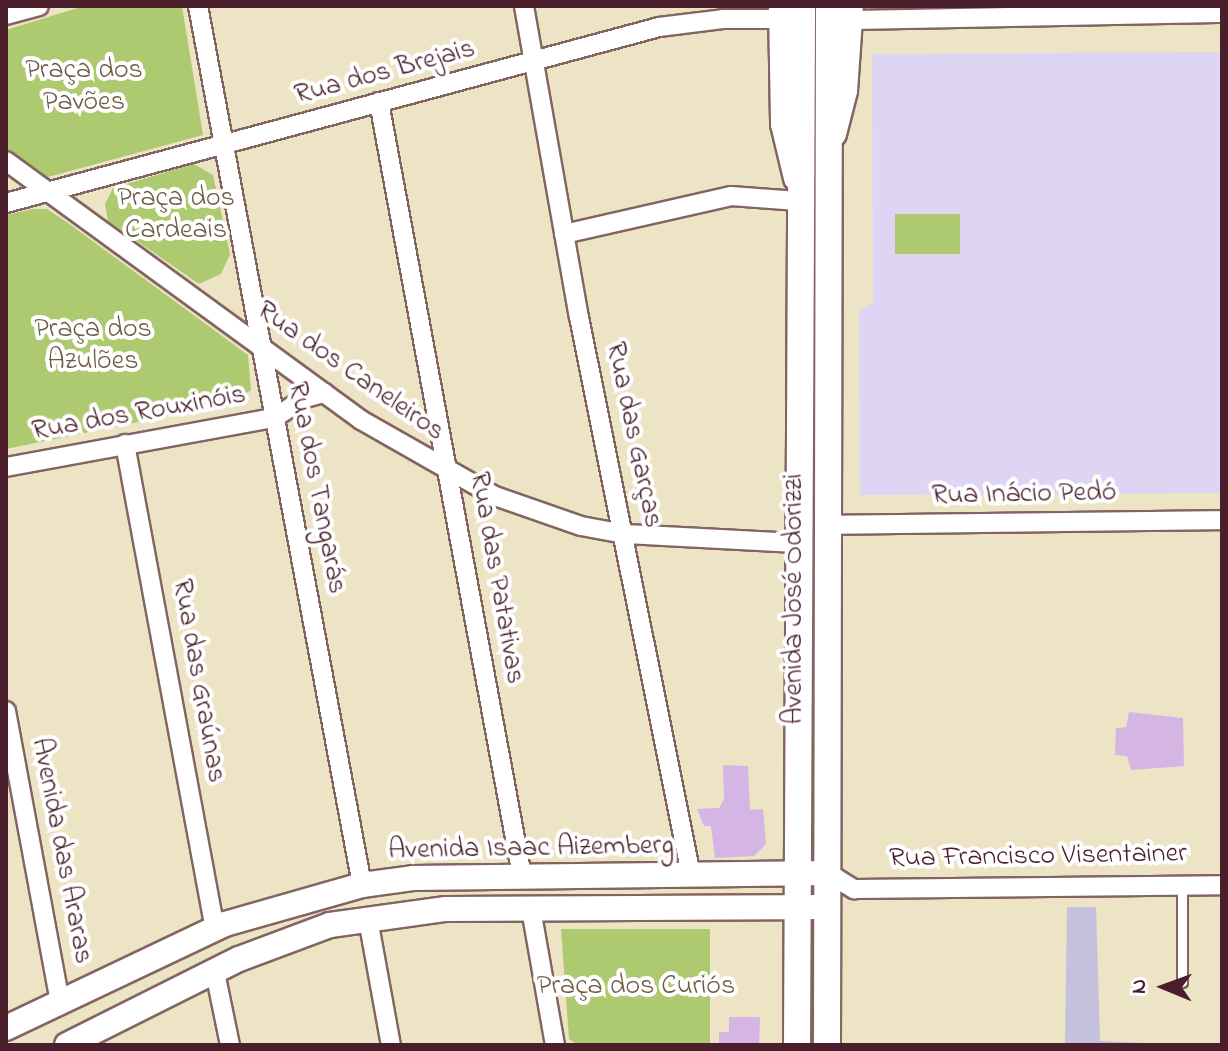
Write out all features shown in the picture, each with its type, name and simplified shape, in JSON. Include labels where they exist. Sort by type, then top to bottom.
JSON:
[{"type":"main road","name":"Avenida José Odorizzi","points":[[788,10],[798,193],[797,1045]]},
{"type":"main road","name":"Avenida José Odorizzi","points":[[827,1045],[829,152],[844,11]]},
{"type":"street","points":[[6,15],[39,6]]},
{"type":"street","name":"Rua dos Tangarás","points":[[198,6],[362,885]]},
{"type":"street","name":"Rua das Garças","points":[[524,6],[564,234],[691,875]]},
{"type":"street","name":"Rua dos Brejais","points":[[6,203],[659,27],[788,10]]},
{"type":"street","points":[[844,11],[1222,13]]},
{"type":"street","name":"Rua das Patativas","points":[[379,102],[522,876]]},
{"type":"street","name":"Rua dos Caneleiros","points":[[6,161],[324,393],[449,474],[544,514],[625,534],[797,543]]},
{"type":"street","points":[[564,234],[731,196],[798,193]]},
{"type":"street","name":"Rua dos Rouxinóis","points":[[6,467],[274,418],[305,398],[324,393]]},
{"type":"street","name":"Rua das Graúnas","points":[[125,444],[215,928]]},
{"type":"street","name":"Rua Inácio Pedó","points":[[826,525],[1222,520]]},
{"type":"street","name":"Avenida das Araras","points":[[6,711],[11,764],[60,1001]]},
{"type":"street","points":[[798,873],[828,873]]},
{"type":"street","name":"Avenida Isaac Aizemberg","points":[[6,1028],[215,928],[362,885],[522,876],[798,873]]},
{"type":"street","name":"Rua Francisco Visentainer","points":[[828,873],[854,889],[1222,885]]},
{"type":"street","name":"Rua Francisco Visentainer","points":[[828,907],[854,889]]},
{"type":"street","name":"Avenida Isaac Aizemberg","points":[[67,1045],[291,936],[368,919],[446,909],[828,907]]},
{"type":"street","points":[[531,909],[555,1045]]},
{"type":"street","points":[[368,919],[391,1045]]},
{"type":"street","points":[[215,972],[230,1045]]},
{"type":"street","points":[[60,1001],[67,1045]]},
{"type":"lane","points":[[1182,886],[1182,982]]},
{"type":"shaded area","points":[[1222,52],[1222,493],[860,495],[859,312],[873,303],[872,54]]},
{"type":"shaded area","points":[[1067,907],[1096,907],[1100,1041],[1192,1045],[1065,1045]]},
{"type":"green space","name":"Praça dos Pavões","points":[[84,6],[182,6],[203,135],[48,177],[6,148],[6,30]]},
{"type":"green space","name":"Praça dos Cardeais","points":[[194,164],[213,175],[230,254],[221,274],[199,284],[108,221],[105,204],[113,188]]},
{"type":"green space","name":"Praça dos Azulões","points":[[47,209],[68,223],[248,355],[251,390],[231,403],[6,449],[6,215]]},
{"type":"green space","points":[[895,214],[960,214],[960,254],[895,254]]},
{"type":"green space","name":"Praça dos Curiós","points":[[561,929],[710,929],[710,1043],[578,1045],[569,1039]]},
{"type":"building","points":[[1129,712],[1183,718],[1184,766],[1131,770],[1127,756],[1115,755],[1116,728],[1126,727]]},
{"type":"building","points":[[723,765],[748,766],[750,810],[763,809],[766,844],[754,856],[715,858],[711,826],[704,826],[697,809],[719,808],[724,799]]},
{"type":"building","points":[[729,1017],[760,1017],[759,1045],[719,1045],[719,1032],[729,1032]]}]
